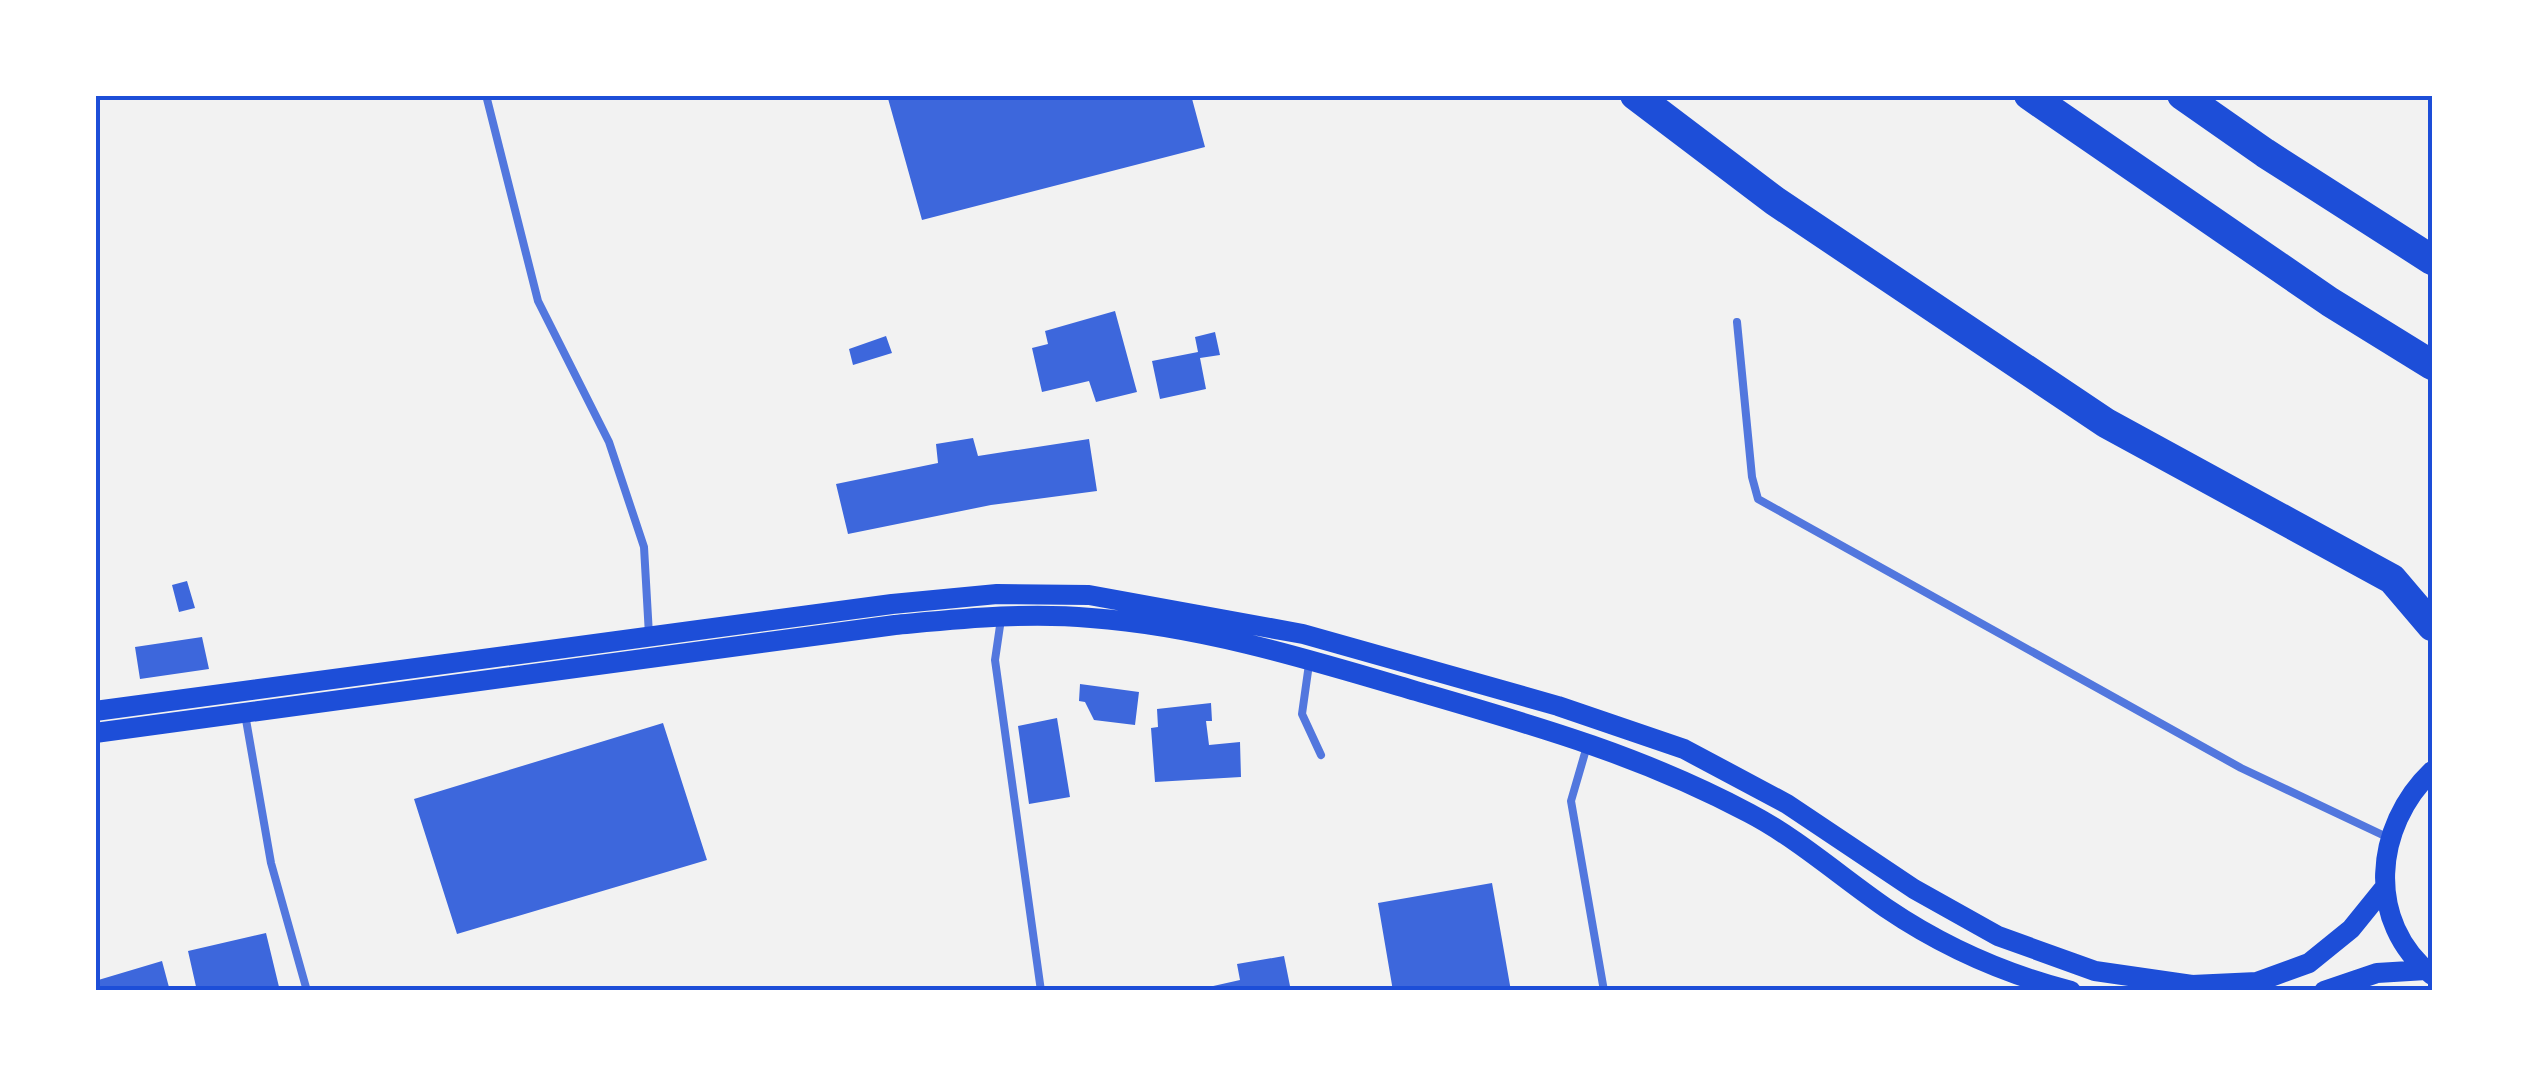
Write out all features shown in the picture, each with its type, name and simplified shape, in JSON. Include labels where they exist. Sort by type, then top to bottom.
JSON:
[{"type":"highway","points":[[1635,95],[1775,201],[2106,423],[2392,580],[2432,626]]},
{"type":"highway","points":[[2029,95],[2330,302],[2432,365]]},
{"type":"highway","points":[[2182,95],[2432,260]]},
{"type":"main road","points":[[95,711],[892,604],[997,594],[1088,595],[1303,634],[1558,706],[1684,749],[1787,804],[1914,889],[1998,936],[2095,972],[2192,986],[2258,982],[2309,963],[2351,929],[2385,888]]},
{"type":"main road","points":[[95,733],[895,625],[1002,615],[1093,618],[1190,633],[1310,660],[1588,741],[1687,780],[1758,817],[1889,910],[1954,948],[2034,982],[2071,991]]},
{"type":"main road","points":[[2429,972],[2406,946],[2392,918],[2385,888],[2389,838],[2400,811],[2432,772]]},
{"type":"main road","points":[[2324,991],[2377,973],[2429,972]]},
{"type":"lane","points":[[486,95],[538,301],[608,442],[644,547],[649,639]]},
{"type":"lane","points":[[1737,322],[1752,476],[1758,499],[2242,768],[2389,838]]},
{"type":"lane","points":[[1002,615],[995,660],[1041,991]]},
{"type":"lane","points":[[1310,660],[1302,714],[1321,755]]},
{"type":"lane","points":[[245,714],[272,864],[307,991]]},
{"type":"lane","points":[[1588,741],[1571,801],[1604,991]]},
{"type":"building","points":[[887,95],[1191,95],[1205,147],[922,220]]},
{"type":"building","points":[[1115,311],[1137,392],[1096,402],[1089,381],[1042,392],[1032,348],[1048,344],[1045,331]]},
{"type":"building","points":[[1215,332],[1220,355],[1200,358],[1206,389],[1160,399],[1152,361],[1198,352],[1195,337]]},
{"type":"building","points":[[886,336],[892,353],[853,365],[849,349]]},
{"type":"building","points":[[973,438],[978,456],[1089,439],[1097,491],[991,505],[848,534],[836,484],[938,463],[936,444]]},
{"type":"building","points":[[187,581],[195,608],[179,612],[172,585]]},
{"type":"building","points":[[202,637],[209,669],[140,679],[135,647]]},
{"type":"building","points":[[1080,684],[1139,692],[1135,725],[1094,720],[1085,702],[1079,701]]},
{"type":"building","points":[[1211,703],[1212,721],[1206,721],[1209,745],[1240,742],[1241,777],[1155,782],[1151,728],[1158,727],[1157,709]]},
{"type":"building","points":[[1057,718],[1070,797],[1029,804],[1018,726]]},
{"type":"building","points":[[663,723],[707,860],[457,934],[414,799]]},
{"type":"building","points":[[1492,883],[1511,991],[1393,991],[1378,903]]},
{"type":"building","points":[[266,933],[280,991],[197,991],[188,951]]},
{"type":"building","points":[[1284,956],[1291,991],[1191,991],[1240,980],[1237,964]]},
{"type":"building","points":[[162,961],[170,991],[95,991],[95,981]]}]
